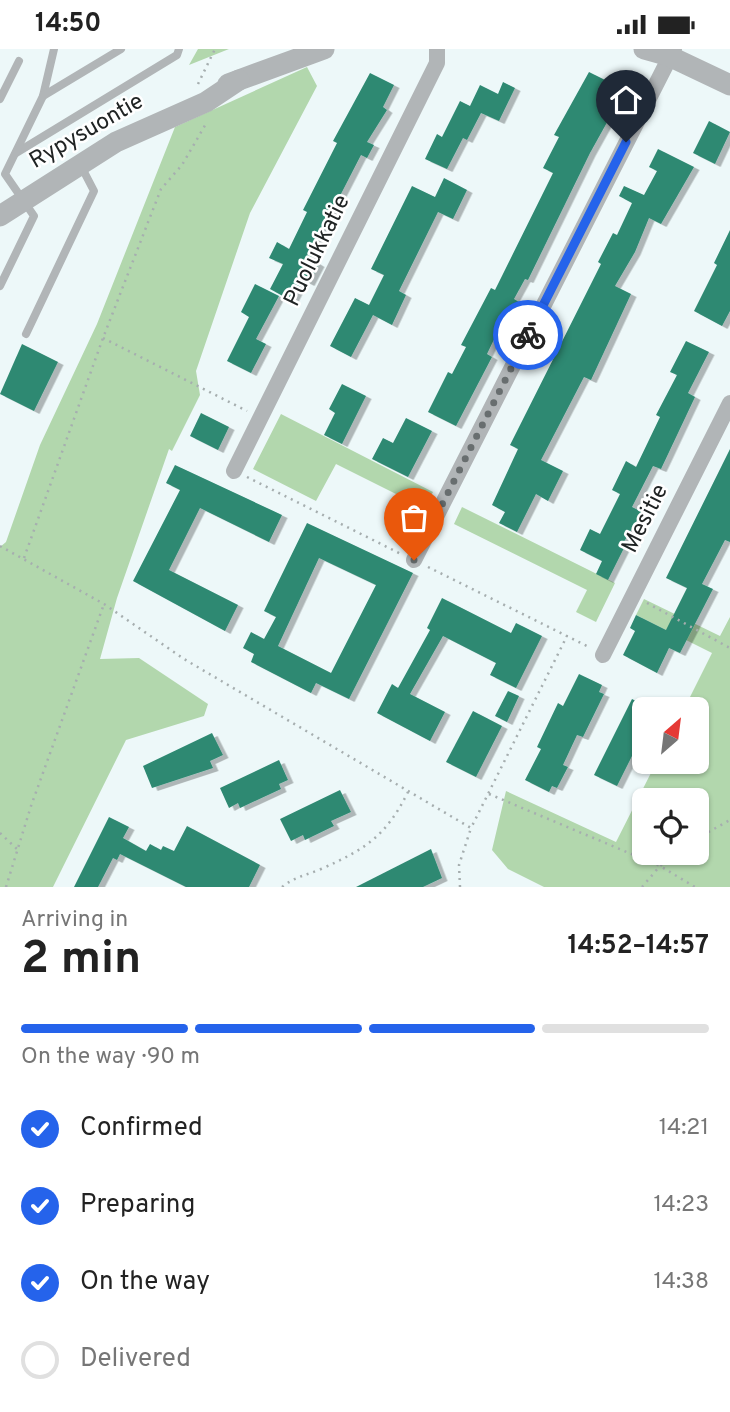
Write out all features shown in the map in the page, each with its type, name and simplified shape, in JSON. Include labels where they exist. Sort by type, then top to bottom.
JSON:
[{"type":"street","name":"Rypysuontie","points":[[0,216],[80,163],[204,97],[239,80],[324,49]]},
{"type":"street","name":"Puolukkatie","points":[[234,471],[437,63],[437,49]]},
{"type":"street","points":[[643,49],[672,53],[730,85]]},
{"type":"street","points":[[414,560],[672,53]]},
{"type":"street","name":"Mesitie","points":[[603,655],[730,403]]},
{"type":"lane","points":[[0,286],[34,216],[21,201],[5,174],[43,96],[54,49]]},
{"type":"lane","points":[[43,96],[121,49]]},
{"type":"lane","points":[[16,153],[177,55],[180,49]]},
{"type":"lane","points":[[0,99],[19,61]]},
{"type":"lane","points":[[26,334],[94,191],[80,163]]},
{"type":"path","points":[[24,558],[103,338],[161,189],[183,165],[207,124],[210,112],[198,84],[215,49]]},
{"type":"path","points":[[103,338],[248,411]]},
{"type":"path","points":[[0,546],[104,604],[184,659],[471,828]]},
{"type":"path","points":[[633,596],[730,648]]},
{"type":"path","points":[[6,887],[104,604]]},
{"type":"path","points":[[460,887],[459,865],[471,828],[566,636]]},
{"type":"path","points":[[282,887],[291,879],[320,870],[368,845],[394,820],[408,792]]},
{"type":"path","points":[[489,794],[660,866],[695,887]]},
{"type":"path","points":[[709,832],[730,820]]},
{"type":"path","points":[[0,833],[17,849]]},
{"type":"path","points":[[642,887],[660,866]]},
{"type":"green space","points":[[198,49],[229,49],[189,65]]},
{"type":"green space","points":[[307,67],[317,86],[250,213],[196,371],[200,395],[172,451],[169,449],[117,598],[100,659],[139,658],[208,704],[204,716],[126,740],[53,887],[0,887],[0,547],[6,542],[40,445],[97,324],[175,127]]},
{"type":"green space","points":[[281,414],[433,492],[424,508],[336,464],[316,501],[253,469]]},
{"type":"green space","points":[[462,507],[615,583],[596,622],[576,612],[587,590],[454,524]]},
{"type":"green space","points":[[644,599],[720,636],[730,617],[730,887],[544,887],[508,869],[492,850],[506,791],[616,842],[632,810],[632,865],[709,865],[709,788],[643,788],[650,774],[709,774],[709,697],[690,697],[712,653],[636,615]]},
{"type":"building","points":[[589,72],[625,90],[590,153],[528,280],[525,279],[514,299],[519,302],[504,332],[499,329],[487,354],[492,357],[456,426],[428,412],[448,372],[452,374],[466,347],[461,345],[491,288],[495,290],[553,173],[543,168],[559,137],[554,135]]},
{"type":"building","points":[[370,73],[394,85],[383,107],[387,110],[367,142],[374,145],[367,158],[361,155],[325,225],[311,259],[319,264],[309,283],[303,280],[292,301],[270,289],[283,264],[269,258],[277,242],[289,249],[307,212],[303,210],[337,143],[333,141]]},
{"type":"building","points":[[503,82],[515,88],[499,121],[481,113],[467,140],[463,138],[447,169],[425,159],[437,134],[442,137],[460,101],[470,106],[480,85],[498,94]]},
{"type":"building","points":[[709,121],[730,132],[715,164],[693,153]]},
{"type":"building","points":[[658,149],[694,167],[661,224],[649,218],[635,252],[615,286],[631,294],[591,380],[584,377],[541,460],[563,471],[548,501],[536,494],[517,532],[499,523],[505,512],[492,505],[518,449],[510,445],[601,264],[598,262],[613,233],[617,235],[632,203],[619,196],[624,186],[644,195],[657,171],[649,167]]},
{"type":"building","points":[[444,178],[467,190],[453,219],[438,212],[399,291],[406,295],[392,325],[373,315],[351,357],[330,346],[355,298],[369,305],[384,275],[371,269],[412,186],[435,197]]},
{"type":"building","points":[[730,230],[730,311],[722,326],[694,311],[717,265],[714,263]]},
{"type":"building","points":[[255,284],[279,296],[256,339],[266,344],[251,373],[227,361],[249,317],[241,312]]},
{"type":"building","points":[[686,341],[709,352],[688,393],[695,397],[661,469],[653,466],[632,507],[642,512],[622,545],[625,546],[608,580],[596,574],[602,561],[580,550],[590,529],[600,534],[620,494],[612,490],[626,461],[636,467],[660,417],[656,415],[677,375],[670,372]]},
{"type":"building","points":[[22,344],[58,362],[34,411],[0,394]]},
{"type":"building","points":[[342,384],[366,396],[342,444],[324,435],[335,413],[329,409]]},
{"type":"building","points":[[201,413],[229,427],[218,450],[190,436]]},
{"type":"building","points":[[406,418],[432,431],[408,477],[372,459],[383,438],[393,443]]},
{"type":"building","points":[[730,449],[730,542],[725,540],[702,584],[713,589],[680,653],[669,648],[657,673],[623,655],[635,631],[630,628],[636,615],[666,630],[687,588],[666,578]]},
{"type":"building","points":[[175,465],[282,515],[269,542],[200,508],[169,570],[238,605],[225,631],[133,581],[180,490],[166,483]]},
{"type":"building","points":[[307,523],[413,573],[349,699],[316,683],[311,693],[251,662],[254,654],[243,648],[251,632],[264,639],[276,617],[264,611]],"holes":[[[319,558],[376,585],[331,673],[278,646]]]},
{"type":"building","points":[[442,598],[511,633],[516,623],[542,636],[516,688],[490,675],[496,663],[443,636],[410,694],[445,712],[430,741],[377,713],[392,684],[398,688],[430,630],[427,628]]},
{"type":"building","points":[[579,674],[602,685],[599,692],[604,694],[583,737],[577,735],[563,765],[568,767],[557,788],[552,786],[549,792],[525,780],[541,749],[537,747],[558,703],[563,706]]},
{"type":"building","points":[[508,691],[519,696],[507,722],[495,716]]},
{"type":"building","points":[[632,699],[632,756],[617,786],[594,775]]},
{"type":"building","points":[[473,711],[502,726],[476,777],[446,762]]},
{"type":"building","points":[[212,733],[223,755],[210,761],[213,768],[152,788],[143,766]]},
{"type":"building","points":[[279,760],[288,780],[279,784],[281,789],[240,808],[238,803],[229,808],[220,788]]},
{"type":"building","points":[[340,790],[351,812],[331,821],[334,826],[305,840],[303,835],[291,841],[280,819]]},
{"type":"building","points":[[109,817],[129,827],[123,838],[146,851],[150,844],[161,850],[163,846],[174,851],[187,826],[260,865],[249,887],[186,887],[120,854],[117,860],[113,858],[98,887],[74,887]]},
{"type":"building","points":[[431,849],[442,878],[423,887],[356,887]]},
{"type":"way so far","points":[[414,560],[528,335]]},
{"type":"route","points":[[528,335],[626,142]]}]
